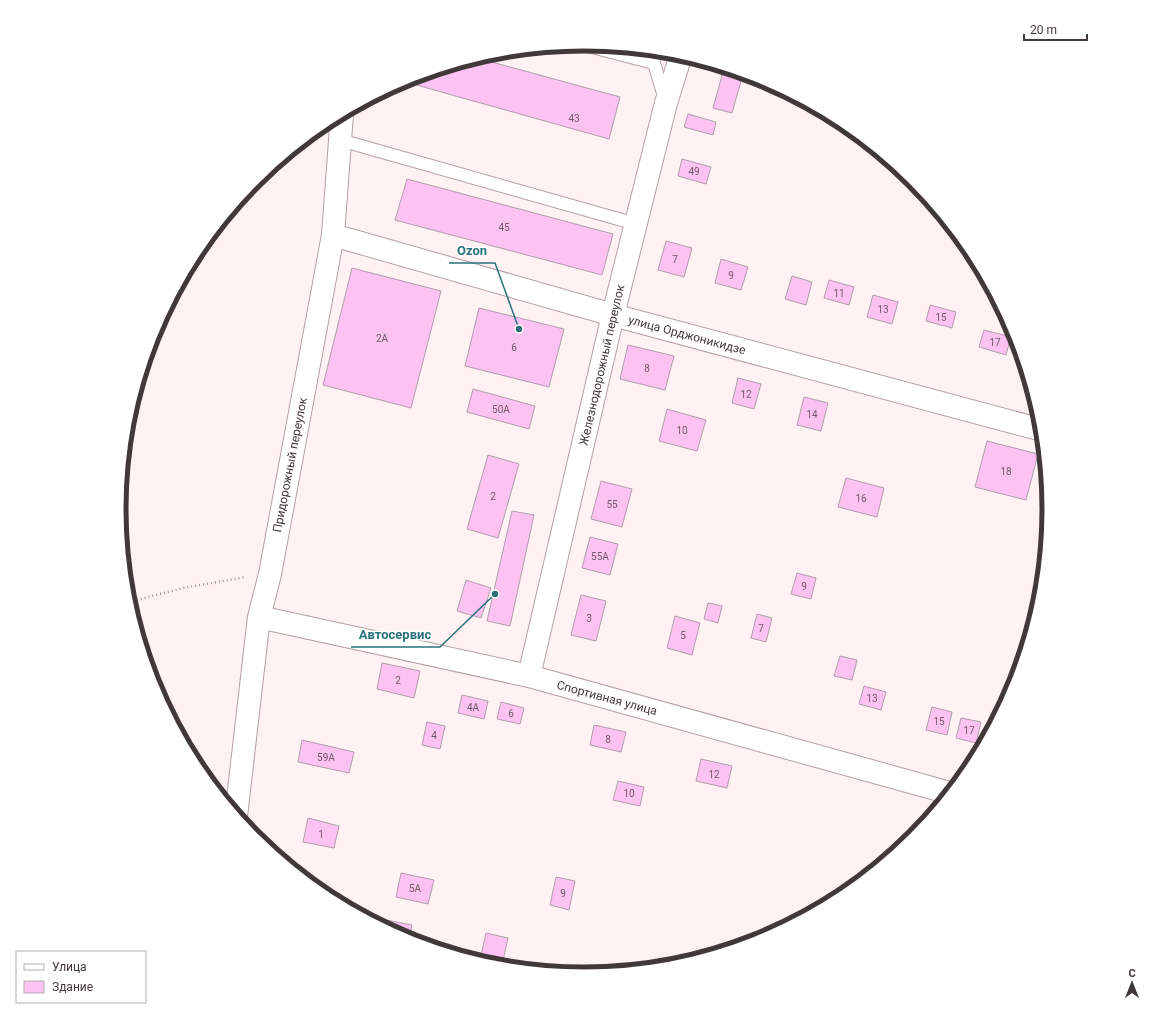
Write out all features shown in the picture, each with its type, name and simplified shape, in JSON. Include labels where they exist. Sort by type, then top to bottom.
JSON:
[{"type":"street","name":"Железнодорожный переулок","points":[[529,676],[613,316],[666,103],[680,62]]},
{"type":"street","name":"Придорожный переулок","points":[[237,809],[259,617],[270,574],[333,235],[342,120]]},
{"type":"street","name":"улица Орджоникидзе","points":[[333,235],[613,316],[1035,428]]},
{"type":"street","name":"Спортивная улица","points":[[259,617],[529,676],[946,792]]},
{"type":"lane","points":[[639,54],[653,57],[666,103]]},
{"type":"lane","points":[[340,140],[636,224]]},
{"type":"path","points":[[134,601],[189,587],[270,574]]},
{"type":"building","points":[[489,61],[620,97],[609,139],[414,84],[437,75]]},
{"type":"building","points":[[723,73],[742,79],[732,113],[713,108]]},
{"type":"building","points":[[688,114],[716,122],[713,135],[684,127]]},
{"type":"building","points":[[682,159],[711,167],[706,184],[678,176]]},
{"type":"building","points":[[407,179],[613,234],[602,275],[395,220]]},
{"type":"building","points":[[666,241],[692,248],[684,277],[658,270]]},
{"type":"building","points":[[721,259],[748,267],[741,290],[715,283]]},
{"type":"building","points":[[352,268],[441,291],[411,408],[323,385]]},
{"type":"building","points":[[792,276],[812,282],[806,305],[785,299]]},
{"type":"building","points":[[829,280],[854,287],[849,305],[824,298]]},
{"type":"building","points":[[873,295],[898,302],[892,324],[867,317]]},
{"type":"building","points":[[930,305],[956,312],[952,328],[926,321]]},
{"type":"building","points":[[479,308],[564,329],[549,387],[465,366]]},
{"type":"building","points":[[984,330],[1009,336],[1010,340],[1006,355],[979,347]]},
{"type":"building","points":[[628,345],[674,356],[665,390],[620,379]]},
{"type":"building","points":[[738,378],[761,384],[754,409],[732,403]]},
{"type":"building","points":[[473,389],[535,406],[529,429],[467,412]]},
{"type":"building","points":[[804,397],[828,403],[821,431],[797,425]]},
{"type":"building","points":[[667,409],[706,420],[697,451],[659,441]]},
{"type":"building","points":[[987,441],[1038,454],[1026,500],[975,487]]},
{"type":"building","points":[[488,455],[519,464],[498,538],[467,529]]},
{"type":"building","points":[[846,478],[884,488],[877,517],[838,507]]},
{"type":"building","points":[[601,481],[632,489],[622,527],[591,519]]},
{"type":"building","points":[[512,511],[534,515],[510,626],[487,621]]},
{"type":"building","points":[[590,537],[618,544],[610,575],[582,568]]},
{"type":"building","points":[[797,573],[816,578],[811,599],[791,594]]},
{"type":"building","points":[[466,580],[491,588],[481,618],[457,611]]},
{"type":"building","points":[[581,595],[606,601],[596,641],[571,635]]},
{"type":"building","points":[[708,603],[722,606],[718,623],[704,619]]},
{"type":"building","points":[[757,614],[772,618],[766,642],[751,638]]},
{"type":"building","points":[[675,616],[700,623],[692,655],[667,648]]},
{"type":"building","points":[[840,656],[857,660],[852,680],[834,676]]},
{"type":"building","points":[[382,663],[420,671],[414,698],[377,689]]},
{"type":"building","points":[[864,686],[886,692],[881,710],[859,704]]},
{"type":"building","points":[[462,695],[488,701],[484,719],[458,713]]},
{"type":"building","points":[[501,702],[524,708],[520,724],[497,719]]},
{"type":"building","points":[[932,707],[952,712],[947,735],[926,730]]},
{"type":"building","points":[[961,718],[981,722],[976,743],[956,738]]},
{"type":"building","points":[[427,722],[445,726],[440,749],[422,745]]},
{"type":"building","points":[[594,725],[626,732],[621,752],[590,745]]},
{"type":"building","points":[[302,740],[354,752],[349,773],[298,762]]},
{"type":"building","points":[[701,759],[732,766],[727,788],[696,781]]},
{"type":"building","points":[[618,781],[644,787],[640,806],[613,800]]},
{"type":"building","points":[[308,818],[339,826],[334,848],[303,842]]},
{"type":"building","points":[[401,873],[434,880],[428,904],[396,897]]},
{"type":"building","points":[[556,877],[575,881],[569,910],[550,905]]},
{"type":"building","points":[[381,919],[412,925],[410,934],[409,933],[381,921]]},
{"type":"building","points":[[486,933],[508,938],[503,960],[481,956]]},
{"type":"place","name":"Ozon","points":[[519,329]]},
{"type":"place","name":"Автосервис","points":[[495,594]]}]
